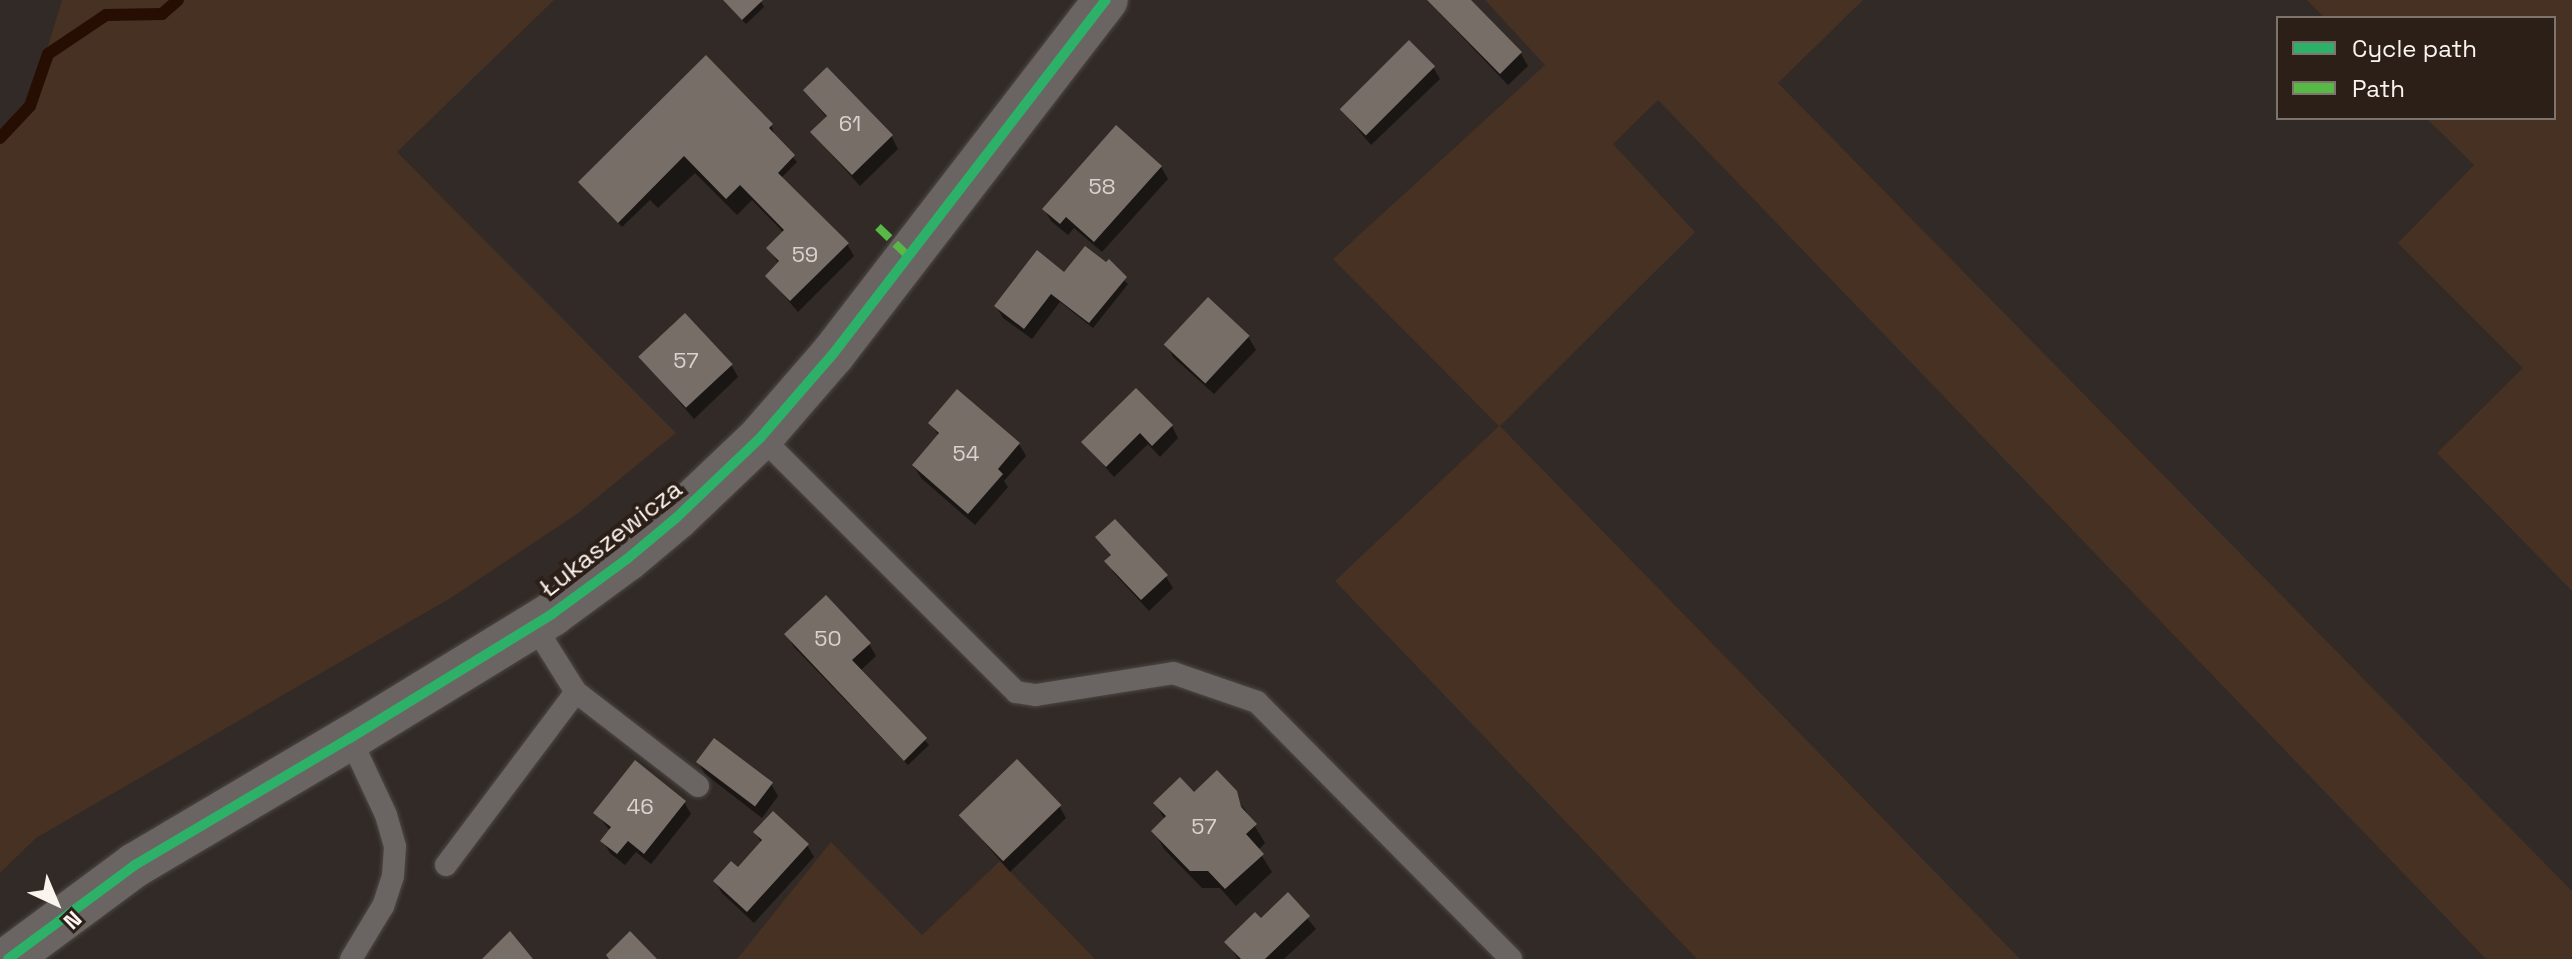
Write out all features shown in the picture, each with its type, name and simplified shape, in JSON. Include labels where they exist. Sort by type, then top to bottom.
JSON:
[{"type":"street","name":"Łukaszewicza","points":[[8,959],[135,865],[534,625],[627,559],[724,475],[833,354],[1106,0]]},
{"type":"lane","points":[[761,437],[1016,692],[1036,695],[1173,673],[1257,702],[1511,959]]},
{"type":"lane","points":[[534,625],[576,692],[698,786]]},
{"type":"lane","points":[[446,865],[576,692]]},
{"type":"lane","points":[[350,738],[386,815],[395,847],[393,876],[383,906],[351,959]]},
{"type":"shaded area","points":[[62,0],[554,0],[397,152],[676,433],[577,514],[449,599],[36,838],[0,873],[0,138],[30,106]]},
{"type":"shaded area","points":[[1485,0],[1863,0],[1778,83],[2572,891],[2572,959],[2486,959],[1658,100],[1613,144],[1695,232],[1500,426],[2020,959],[1697,959],[1335,581],[1499,426],[1333,259],[1545,65]]},
{"type":"shaded area","points":[[2307,0],[2572,0],[2572,591],[2437,453],[2523,368],[2398,243],[2474,165],[2428,120],[2556,120],[2556,16],[2323,16]]},
{"type":"shaded area","points":[[831,842],[922,935],[1000,861],[1095,959],[737,959]]},
{"type":"building","points":[[723,0],[763,0],[742,20]]},
{"type":"building","points":[[1427,0],[1471,0],[1522,52],[1500,74]]},
{"type":"building","points":[[1409,40],[1435,66],[1366,135],[1340,109]]},
{"type":"building","points":[[706,55],[773,124],[769,128],[795,155],[778,173],[849,243],[790,301],[765,276],[779,261],[766,248],[784,230],[740,185],[726,199],[684,156],[618,223],[578,182]]},
{"type":"building","points":[[827,67],[893,135],[852,175],[810,132],[827,116],[803,90]]},
{"type":"building","points":[[1116,125],[1162,166],[1094,242],[1066,217],[1060,224],[1042,209]]},
{"type":"building","points":[[1085,246],[1106,262],[1109,259],[1127,277],[1089,323],[1051,294],[1024,329],[994,306],[1037,250],[1064,272]]},
{"type":"building","points":[[1208,297],[1250,336],[1205,383],[1164,345]]},
{"type":"building","points":[[685,313],[733,364],[686,408],[638,357]]},
{"type":"building","points":[[1136,388],[1173,425],[1152,446],[1140,433],[1106,467],[1081,442]]},
{"type":"building","points":[[957,389],[1020,443],[998,469],[1003,474],[968,514],[912,465],[939,433],[928,423]]},
{"type":"building","points":[[1115,519],[1168,575],[1141,600],[1104,561],[1111,555],[1095,537]]},
{"type":"building","points":[[826,595],[871,643],[852,660],[927,738],[904,761],[784,634]]},
{"type":"building","points":[[714,738],[773,783],[755,806],[696,762]]},
{"type":"building","points":[[1017,759],[1061,805],[1003,861],[959,815]]},
{"type":"building","points":[[635,760],[686,801],[644,854],[628,841],[617,854],[600,841],[611,827],[593,813]]},
{"type":"building","points":[[1217,770],[1237,791],[1241,807],[1257,824],[1246,834],[1264,854],[1225,889],[1208,871],[1190,871],[1151,831],[1166,816],[1153,803],[1180,777],[1194,792]]},
{"type":"building","points":[[773,811],[809,844],[747,912],[713,881],[731,861],[738,867],[762,840],[753,832]]},
{"type":"building","points":[[1288,892],[1310,916],[1265,959],[1241,959],[1224,942],[1255,912],[1261,918]]},
{"type":"building","points":[[510,931],[533,959],[482,959]]},
{"type":"building","points":[[630,931],[657,959],[609,959],[606,955]]},
{"type":"waterway","points":[[0,138],[30,106],[48,54],[106,15],[162,14],[178,0]]},
{"type":"marked path","points":[[878,227],[908,256]]},
{"type":"cycle path","points":[[8,959],[135,865],[552,614],[627,559],[676,518],[761,437],[833,354],[1106,0]]}]
